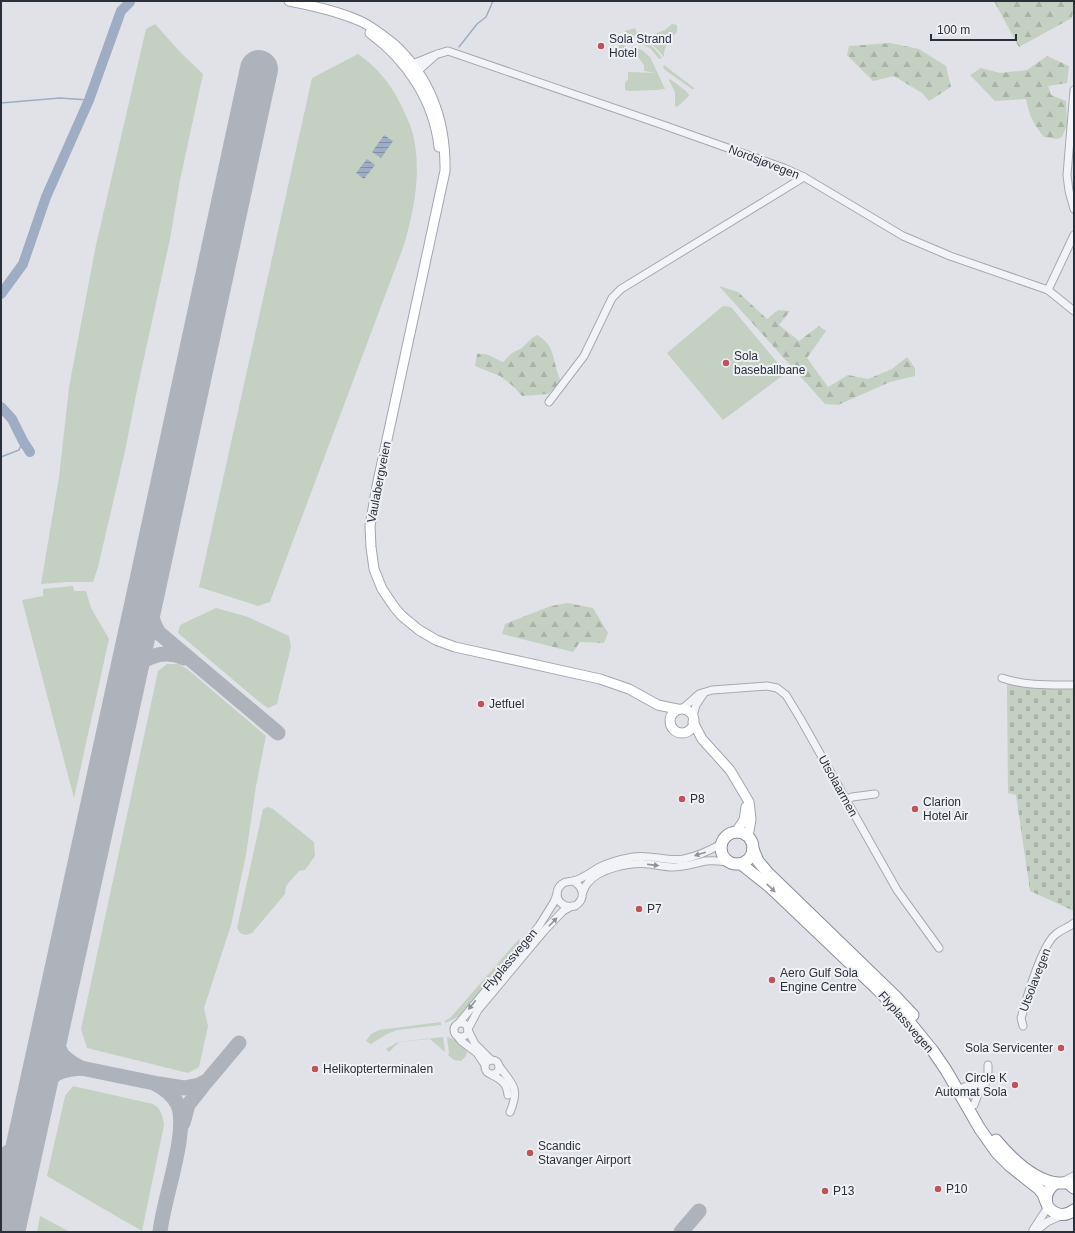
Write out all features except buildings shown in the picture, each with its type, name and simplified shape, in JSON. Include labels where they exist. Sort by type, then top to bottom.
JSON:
[{"type":"highway","points":[[736,832],[742,833],[748,837],[752,842],[753,849],[747,861],[741,864],[734,864],[728,862],[723,857],[721,844],[724,838],[729,834],[736,832]]},
{"type":"highway","name":"Flyplassvegen","points":[[753,849],[758,861],[765,870],[913,1015],[939,1048],[994,1138],[1016,1161],[1038,1178],[1045,1181],[1068,1183],[1074,1188]]},
{"type":"highway","name":"Flyplassvegen","points":[[741,864],[770,887],[876,987],[907,1019],[958,1089],[980,1129],[997,1153],[1010,1166],[1044,1194],[1047,1204],[1052,1211],[1070,1213]]},
{"type":"highway","points":[[1047,1204],[1048,1191],[1059,1183]]},
{"type":"main road","points":[[289,1],[346,17],[383,44],[413,69]]},
{"type":"main road","name":"Vaulabergveien","points":[[413,69],[435,127],[440,159],[441,190],[373,507],[370,526],[371,547],[374,569],[378,579],[388,599],[402,616],[419,630],[436,640],[468,650],[600,679],[628,689],[658,705],[680,709]]},
{"type":"main road","name":"Vaulabergveien","points":[[658,705],[670,723]]},
{"type":"main road","points":[[702,739],[675,730],[670,723],[671,715],[680,709],[689,712],[702,739],[730,770],[749,802],[751,809],[748,837]]},
{"type":"main road","points":[[684,732],[689,730],[693,719]]},
{"type":"main road","points":[[736,832],[744,820],[746,812],[745,796]]},
{"type":"street","name":"Nordsjøvegen","points":[[413,69],[437,54],[448,51],[663,124],[784,168],[804,177],[885,225],[927,247],[1048,290],[1074,310]]},
{"type":"street","points":[[1074,90],[1067,175],[1069,191],[1074,209]]},
{"type":"street","points":[[549,402],[584,356],[612,298],[621,289],[804,177]]},
{"type":"street","points":[[1048,290],[1074,235]]},
{"type":"street","points":[[1002,678],[1013,682],[1037,685],[1074,685]]},
{"type":"street","name":"Utsolaarmen","points":[[680,709],[699,694],[716,690],[767,686],[777,688],[782,691],[790,700],[897,890],[939,948]]},
{"type":"street","points":[[693,719],[696,705],[704,693]]},
{"type":"street","points":[[846,800],[852,797],[875,794]]},
{"type":"street","points":[[721,844],[708,852],[676,860],[649,856],[633,857],[602,866],[573,881],[568,881],[560,885],[557,894],[558,899],[562,904],[572,906],[580,901],[587,884],[594,877],[606,871],[634,863],[674,867],[714,860],[728,862]]},
{"type":"street","points":[[573,881],[578,884],[583,892]]},
{"type":"street","name":"Flyplassvegen","points":[[459,1023],[539,926],[554,902],[557,894]]},
{"type":"street","name":"Flyplassvegen","points":[[458,1037],[464,1036],[478,1010],[544,931],[563,911],[572,906]]},
{"type":"street","name":"Utsolavegen","points":[[1023,1026],[1021,1018],[1022,1014],[1040,959],[1056,934],[1074,923]]},
{"type":"street","points":[[508,1095],[506,1085],[502,1080],[486,1072],[485,1065],[477,1053],[461,1041],[455,1034],[455,1026],[459,1023],[465,1024],[475,1044],[490,1060],[496,1061],[513,1083],[514,1100],[510,1112]]},
{"type":"street","points":[[485,1065],[490,1060]]},
{"type":"street","points":[[974,1105],[979,1091],[988,1074],[988,1065]]},
{"type":"street","points":[[492,1075],[498,1072],[499,1066]]},
{"type":"street","points":[[964,1087],[984,1084]]},
{"type":"street","points":[[1059,1183],[1074,1176]]},
{"type":"street","points":[[1033,1232],[1047,1204]]},
{"type":"street","points":[[1033,1232],[1047,1222],[1070,1213]]},
{"type":"green space","points":[[994,1],[1071,1],[1074,3],[1072,18],[1019,47]]},
{"type":"green space","points":[[155,24],[181,53],[203,74],[180,180],[170,239],[125,451],[98,567],[93,582],[41,584],[59,477],[69,388],[96,245],[146,29]]},
{"type":"green space","points":[[672,24],[677,25],[677,32],[668,43],[664,57],[656,48],[643,38],[665,30]]},
{"type":"green space","points":[[635,28],[637,33],[632,38],[629,38],[624,33],[625,31]]},
{"type":"green space","points":[[636,39],[648,43],[662,58],[659,59],[650,48],[637,42]]},
{"type":"green space","points":[[890,43],[919,49],[946,66],[951,87],[929,101],[922,93],[894,76],[873,81],[847,55],[849,46]]},
{"type":"green space","points":[[620,45],[624,45],[626,49],[624,53],[620,53],[618,51],[618,47]]},
{"type":"green space","points":[[631,47],[642,50],[650,57],[665,89],[625,90],[628,72],[656,73],[644,71],[644,65]]},
{"type":"green space","points":[[358,54],[371,64],[388,83],[405,113],[413,135],[416,152],[417,179],[411,219],[404,245],[270,602],[258,606],[199,587],[312,78]]},
{"type":"green space","points":[[1047,56],[1069,66],[1067,83],[1048,86],[1051,95],[1066,101],[1067,125],[1062,137],[1057,139],[1044,137],[1037,128],[1032,120],[1026,99],[995,101],[970,75],[981,68],[1000,73],[1027,70]]},
{"type":"green space","points":[[664,65],[694,89],[665,70],[663,67]]},
{"type":"green space","points":[[670,79],[689,95],[677,107],[675,106],[675,92],[669,80]]},
{"type":"green space","points":[[719,286],[738,292],[767,319],[778,310],[790,311],[779,325],[799,341],[819,326],[826,331],[807,358],[828,387],[848,375],[868,379],[892,369],[907,357],[915,368],[915,376],[890,382],[838,405],[825,404]]},
{"type":"green space","name":"Sola baseballbane","points":[[723,306],[731,307],[786,373],[723,420],[667,353]]},
{"type":"green space","points":[[537,335],[548,344],[561,381],[548,394],[522,396],[514,387],[500,376],[475,366],[477,354],[488,355],[503,362],[512,353],[522,348]]},
{"type":"green space","points":[[73,586],[74,591],[86,591],[91,608],[109,639],[74,798],[22,600],[43,596],[43,589]]},
{"type":"green space","points":[[568,603],[593,608],[608,633],[604,643],[580,642],[573,652],[502,634],[505,624],[551,606]]},
{"type":"green space","points":[[216,608],[248,617],[289,636],[291,647],[277,704],[268,708],[258,701],[178,633],[180,625]]},
{"type":"green space","points":[[167,664],[178,664],[186,668],[266,736],[256,786],[246,855],[231,925],[204,1008],[208,1026],[199,1067],[188,1073],[87,1048],[81,1029],[158,671]]},
{"type":"green space","points":[[1007,684],[1037,689],[1074,689],[1074,911],[1030,891],[1016,795],[1008,793]]},
{"type":"green space","points":[[268,807],[273,809],[314,842],[315,856],[305,870],[299,871],[286,886],[285,894],[252,933],[246,935],[240,933],[237,928],[263,809]]},
{"type":"green space","points":[[519,939],[521,943],[458,1017],[445,1023],[445,1021],[451,1017]]},
{"type":"green space","points":[[441,1022],[441,1025],[397,1030],[387,1034],[371,1044],[366,1041],[371,1034],[379,1030]]},
{"type":"green space","points":[[443,1037],[445,1052],[430,1039],[399,1042],[389,1052],[386,1049],[398,1042]]},
{"type":"green space","points":[[447,1037],[453,1039],[467,1052],[466,1056],[461,1061],[454,1060],[448,1055]]},
{"type":"green space","points":[[73,1086],[153,1104],[161,1113],[164,1125],[142,1231],[47,1176],[65,1096]]},
{"type":"green space","points":[[40,1216],[70,1232],[37,1232]]},
{"type":"water","points":[[384,135],[393,141],[381,158],[372,152]]},
{"type":"water","points":[[367,159],[375,165],[364,179],[356,173]]},
{"type":"waterway","points":[[459,47],[477,24],[486,17],[493,1]]},
{"type":"waterway","points":[[1,294],[23,264],[46,197],[89,100],[121,11],[130,2]]},
{"type":"waterway","points":[[1,103],[60,98],[89,100]]},
{"type":"waterway","points":[[1,407],[12,419],[30,452]]},
{"type":"waterway","points":[[1,457],[19,450],[23,441]]},
{"type":"taxiway","points":[[150,577],[151,613],[155,627],[159,633],[278,733]]},
{"type":"taxiway","points":[[127,679],[137,665],[151,657],[168,654],[184,658]]},
{"type":"taxiway","points":[[54,1015],[53,1029],[56,1043],[63,1056],[72,1063],[81,1068],[154,1083],[168,1092],[178,1105],[181,1117],[178,1149],[160,1232]]},
{"type":"taxiway","points":[[159,1084],[184,1088],[199,1085],[207,1081],[239,1043]]},
{"type":"taxiway","points":[[34,1106],[41,1089],[50,1078],[63,1071],[81,1068]]},
{"type":"taxiway","points":[[183,1123],[188,1105],[206,1082]]},
{"type":"taxiway","points":[[1,1156],[15,1147],[25,1134],[30,1124]]},
{"type":"taxiway","points":[[1,1174],[10,1186],[12,1202]]},
{"type":"taxiway","points":[[681,1232],[699,1211]]},
{"type":"runway","points":[[6,1232],[259,69]]},
{"type":"place","name":"Sola Strand Hotel","points":[[601,46]]},
{"type":"place","name":"Sola baseballbane","points":[[726,363]]},
{"type":"place","name":"Jetfuel","points":[[481,704]]},
{"type":"place","name":"P8","points":[[682,799]]},
{"type":"place","name":"Clarion Hotel Air","points":[[915,809]]},
{"type":"place","name":"P7","points":[[639,909]]},
{"type":"place","name":"Aero Gulf Sola Engine Centre","points":[[772,980]]},
{"type":"place","name":"Sola Servicenter","points":[[1061,1048]]},
{"type":"place","name":"Helikopterterminalen","points":[[315,1069]]},
{"type":"place","name":"Circle K Automat Sola","points":[[1015,1085]]},
{"type":"place","name":"Scandic Stavanger Airport","points":[[530,1153]]},
{"type":"place","name":"P10","points":[[938,1189]]},
{"type":"place","name":"P13","points":[[825,1191]]}]
